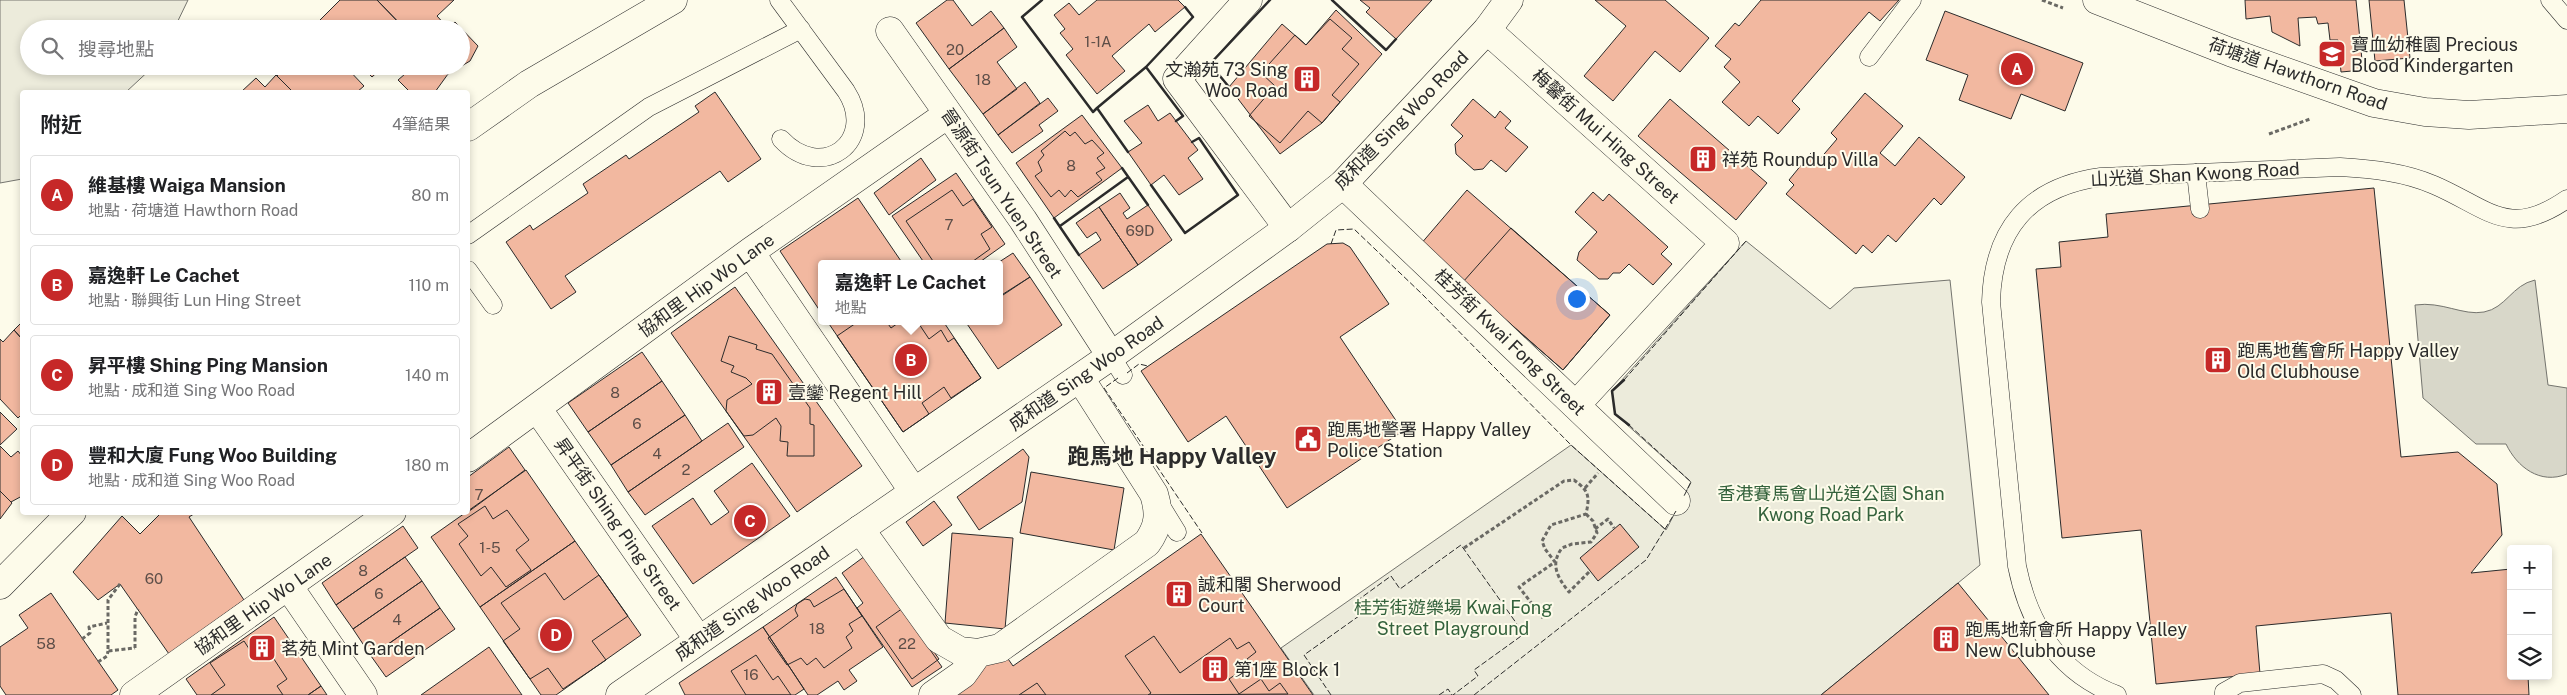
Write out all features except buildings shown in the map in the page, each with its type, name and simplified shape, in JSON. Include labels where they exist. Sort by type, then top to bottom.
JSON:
[{"type":"street","points":[[470,126],[529,84],[673,0]]},
{"type":"street","points":[[1248,0],[1177,79],[1288,228]]},
{"type":"street","name":"成和道 Sing Woo Road","points":[[633,691],[698,639],[1080,378],[1117,366],[1343,184],[1487,30],[1509,0]]},
{"type":"street","name":"荷塘道 Hawthorn Road","points":[[2097,0],[2230,52],[2374,103],[2425,112],[2469,115],[2567,109]]},
{"type":"street","name":"梅馨街 Mui Hing Street","points":[[1487,30],[1725,243],[1576,405]]},
{"type":"street","name":"晉源街 Tsun Yuen Street","points":[[890,31],[1022,220],[1117,366]]},
{"type":"street","name":"協和里 Hip Wo Lane","points":[[470,457],[750,252],[948,114]]},
{"type":"street","name":"桂芳街 Kwai Fong Street","points":[[1343,184],[1676,501]]},
{"type":"street","points":[[750,252],[914,492]]},
{"type":"street","points":[[860,529],[939,639],[960,651],[978,653],[1000,648],[1147,543],[1156,530],[1159,511],[1154,494],[1080,378]]},
{"type":"street","name":"昇平街 Shing Ping Street","points":[[537,408],[698,639]]},
{"type":"street","points":[[0,585],[69,515]]},
{"type":"street","name":"協和里 Hip Wo Lane","points":[[134,695],[289,587],[388,515]]},
{"type":"street","points":[[289,587],[363,695]]},
{"type":"street","points":[[933,695],[963,674],[978,653]]},
{"type":"lane","points":[[778,0],[846,91],[854,103],[857,117],[854,132],[847,144],[836,154],[821,158],[806,157],[792,150],[781,139]]},
{"type":"lane","points":[[1869,57],[1912,0]]},
{"type":"lane","points":[[2550,0],[2567,20]]},
{"type":"lane","points":[[470,234],[649,107],[801,29]]},
{"type":"lane","name":"山光道 Shan Kwong Road","points":[[2117,695],[2085,679],[2066,664],[2048,643],[2033,619],[2023,594],[2017,566],[1991,302],[1996,256],[2006,234],[2020,216],[2036,200],[2056,188],[2077,180],[2100,177],[2340,167],[2373,169],[2406,176],[2434,185],[2478,209],[2498,217],[2518,219],[2536,216],[2567,199]]},
{"type":"lane","points":[[2196,173],[2200,209]]},
{"type":"lane","points":[[470,273],[493,305]]},
{"type":"lane","points":[[1154,494],[1177,532]]},
{"type":"lane","points":[[2224,695],[2224,692],[2240,683],[2322,674],[2336,680],[2352,695]]},
{"type":"path","points":[[2269,134],[2314,117]]},
{"type":"path","points":[[1585,488],[1600,471]]},
{"type":"path","points":[[1464,548],[1564,481],[1574,480],[1585,488],[1589,501],[1586,514]]},
{"type":"path","points":[[1543,618],[1519,587],[1554,562],[1562,548],[1572,544],[1591,542],[1597,533],[1593,521],[1586,514]]},
{"type":"path","points":[[1586,514],[1551,525],[1542,541],[1554,562],[1558,579],[1568,592],[1590,571]]},
{"type":"path","points":[[1595,529],[1608,519],[1614,528]]},
{"type":"path","points":[[98,662],[107,656],[108,651],[108,600],[120,584]]},
{"type":"path","points":[[136,654],[135,616],[138,609]]},
{"type":"path","points":[[82,639],[90,633],[89,627],[107,623]]},
{"type":"path","points":[[108,651],[135,648]]},
{"type":"green space","points":[[0,0],[188,0],[178,20],[20,20],[20,75],[144,75],[128,90],[20,90],[20,179],[0,183]]},
{"type":"green space","name":"香港賽馬會山光道公園 Shan Kwong Road Park","points":[[1746,241],[1830,309],[1854,288],[1950,280],[1980,565],[1821,695],[1314,695],[1281,648],[1571,445],[1666,530],[1691,482],[1615,414],[1612,391]]},
{"type":"shaded area","points":[[2535,280],[2548,385],[2567,388],[2567,474],[2557,477],[2548,477],[2530,472],[2516,460],[2506,444],[2476,444],[2423,398],[2415,305],[2425,304],[2468,312],[2484,312],[2492,310],[2520,287]]},
{"type":"fence","points":[[1331,244],[1336,230],[1354,229],[1422,294],[1571,445],[1666,530]]},
{"type":"fence","points":[[1624,380],[1746,241]]},
{"type":"fence","points":[[1127,373],[1139,364],[1148,366]]},
{"type":"fence","points":[[1118,378],[1104,388],[1202,533]]},
{"type":"fence","points":[[1629,425],[1691,482],[1684,496]]},
{"type":"fence","points":[[1474,695],[1646,560],[1676,511]]},
{"type":"fence","points":[[1331,695],[1304,655],[1366,611],[1358,600],[1391,576],[1400,589],[1461,545],[1524,634],[1474,670],[1478,676],[1453,695]]},
{"type":"fence","points":[[1439,695],[1448,689],[1452,695]]},
{"type":"wall","points":[[1042,0],[1022,17],[1093,112],[1097,108]]},
{"type":"wall","points":[[1229,87],[1210,64],[1270,0]]},
{"type":"wall","points":[[1332,0],[1386,50],[1396,39]]},
{"type":"wall","points":[[1146,67],[1193,17],[1185,7]]},
{"type":"wall","points":[[1128,152],[1097,108],[1146,67],[1183,116],[1176,121]]},
{"type":"wall","points":[[1151,185],[1185,233],[1238,195],[1199,138],[1192,142]]},
{"type":"wall","points":[[1122,168],[1148,205]]},
{"type":"wall","points":[[1060,226],[1128,177]]},
{"type":"wall","points":[[1054,218],[1079,255]]},
{"type":"wall","points":[[1624,380],[1612,391],[1615,414],[1629,425]]},
{"type":"place","name":"寶血幼稚園 Precious Blood Kindergarten","points":[[2332,54]]},
{"type":"place","name":"維基樓 Waiga Mansion","points":[[2017,69]]},
{"type":"place","name":"文瀚苑 73 Sing Woo Road","points":[[1307,79]]},
{"type":"place","name":"祥苑 Roundup Villa","points":[[1703,159]]},
{"type":"place","name":"嘉逸軒 Le Cachet","points":[[911,360]]},
{"type":"place","name":"跑馬地舊會所 Happy Valley Old Clubhouse","points":[[2218,360]]},
{"type":"place","name":"壹鑾 Regent Hill","points":[[769,392]]},
{"type":"place","name":"跑馬地警署 Happy Valley Police Station","points":[[1308,439]]},
{"type":"place","name":"昇平樓 Shing Ping Mansion","points":[[750,521]]},
{"type":"place","name":"誠和閣 Sherwood Court","points":[[1179,594]]},
{"type":"place","name":"豐和大廈 Fung Woo Building","points":[[556,635]]},
{"type":"place","name":"跑馬地新會所 Happy Valley New Clubhouse","points":[[1946,639]]},
{"type":"place","name":"茗苑 Mint Garden","points":[[262,648]]},
{"type":"place","name":"第1座 Block 1","points":[[1215,669]]},
{"type":"district","name":"跑馬地 Happy Valley","points":[[1172,456]]},
{"type":"park label","name":"桂芳街遊樂場 Kwai Fong Street Playground","points":[[1453,617]]}]
